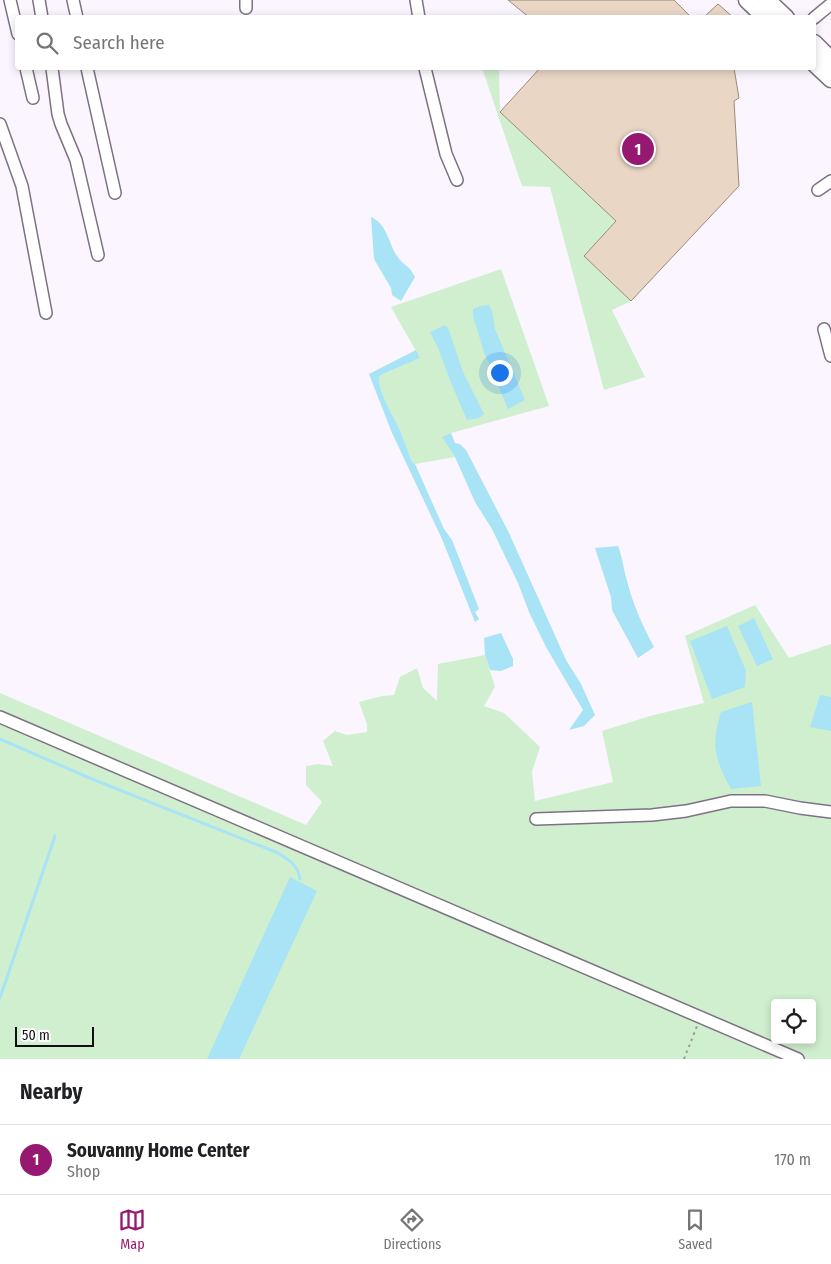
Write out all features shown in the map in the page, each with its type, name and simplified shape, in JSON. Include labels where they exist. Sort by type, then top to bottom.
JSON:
[{"type":"highway","points":[[747,0],[763,15]]},
{"type":"highway","points":[[767,0],[783,15]]},
{"type":"highway","points":[[816,45],[831,60]]},
{"type":"highway","points":[[816,64],[831,79]]},
{"type":"street","points":[[10,0],[15,21]]},
{"type":"street","points":[[39,0],[42,15]]},
{"type":"street","points":[[73,0],[76,15]]},
{"type":"street","points":[[416,0],[418,15]]},
{"type":"street","points":[[816,16],[831,4]]},
{"type":"street","points":[[26,70],[33,98]]},
{"type":"street","points":[[52,70],[58,114],[76,160],[98,255]]},
{"type":"street","points":[[87,70],[115,193]]},
{"type":"street","points":[[425,70],[446,154],[456,180]]},
{"type":"street","points":[[0,124],[22,186],[46,313]]},
{"type":"street","points":[[818,190],[831,181]]},
{"type":"street","points":[[824,329],[831,356]]},
{"type":"street","points":[[0,717],[798,1059]]},
{"type":"street","points":[[536,819],[652,814],[686,810],[731,801],[765,801],[831,812]]},
{"type":"path","points":[[684,1059],[700,1016]]},
{"type":"green space","points":[[483,70],[499,70],[500,112],[616,221],[584,256],[631,301],[612,310],[645,377],[604,390],[550,187],[522,186]]},
{"type":"green space","points":[[501,269],[549,406],[451,433],[443,437],[455,457],[415,464],[411,460],[400,430],[383,396],[379,377],[420,358],[391,307]]},
{"type":"green space","points":[[755,605],[789,658],[831,644],[831,1059],[0,1059],[0,693],[306,825],[322,802],[306,785],[306,766],[318,764],[333,766],[323,741],[335,731],[347,735],[367,732],[367,724],[359,702],[394,695],[400,677],[417,668],[423,688],[437,701],[438,664],[485,655],[495,687],[484,706],[504,713],[540,747],[532,772],[535,801],[613,782],[602,731],[650,716],[704,703],[685,636]]},
{"type":"water","points":[[371,217],[385,230],[396,254],[415,277],[401,301],[392,295],[391,288],[374,259]]},
{"type":"water","points":[[489,305],[495,329],[525,400],[508,409],[484,352],[473,316],[473,309]]},
{"type":"water","points":[[445,325],[448,328],[463,372],[484,414],[479,418],[467,420],[430,332]]},
{"type":"water","points":[[416,350],[420,358],[383,374],[379,377],[380,383],[383,396],[400,430],[411,460],[415,464],[444,529],[452,540],[479,609],[475,612],[479,619],[475,622],[442,539],[392,433],[369,374]]},
{"type":"water","points":[[451,433],[455,443],[460,444],[466,450],[509,533],[566,660],[581,684],[595,715],[584,726],[569,730],[583,710],[546,647],[492,529],[475,502],[455,457],[442,437]]},
{"type":"water","points":[[618,546],[634,604],[654,647],[638,658],[612,610],[611,597],[595,548]]},
{"type":"water","points":[[754,618],[773,659],[757,666],[738,626]]},
{"type":"water","points":[[727,626],[746,671],[745,687],[712,699],[690,641]]},
{"type":"water","points":[[501,633],[513,659],[513,666],[501,671],[490,670],[485,655],[484,638]]},
{"type":"water","points":[[820,695],[831,697],[831,731],[810,727]]},
{"type":"water","points":[[752,702],[761,786],[731,789],[721,769],[716,751],[715,743],[718,724],[721,712]]},
{"type":"water","points":[[290,877],[317,891],[239,1059],[207,1059]]},
{"type":"building","points":[[508,0],[674,0],[689,15],[526,15]]},
{"type":"building","points":[[718,4],[731,15],[706,15]]},
{"type":"building","points":[[538,70],[734,70],[739,98],[734,101],[739,186],[631,301],[584,256],[616,221],[500,112]]},
{"type":"waterway","points":[[0,739],[92,779],[278,853],[295,866],[300,879]]},
{"type":"waterway","points":[[0,998],[55,836]]},
{"type":"place","name":"Souvanny Home Center","points":[[638,149]]}]
